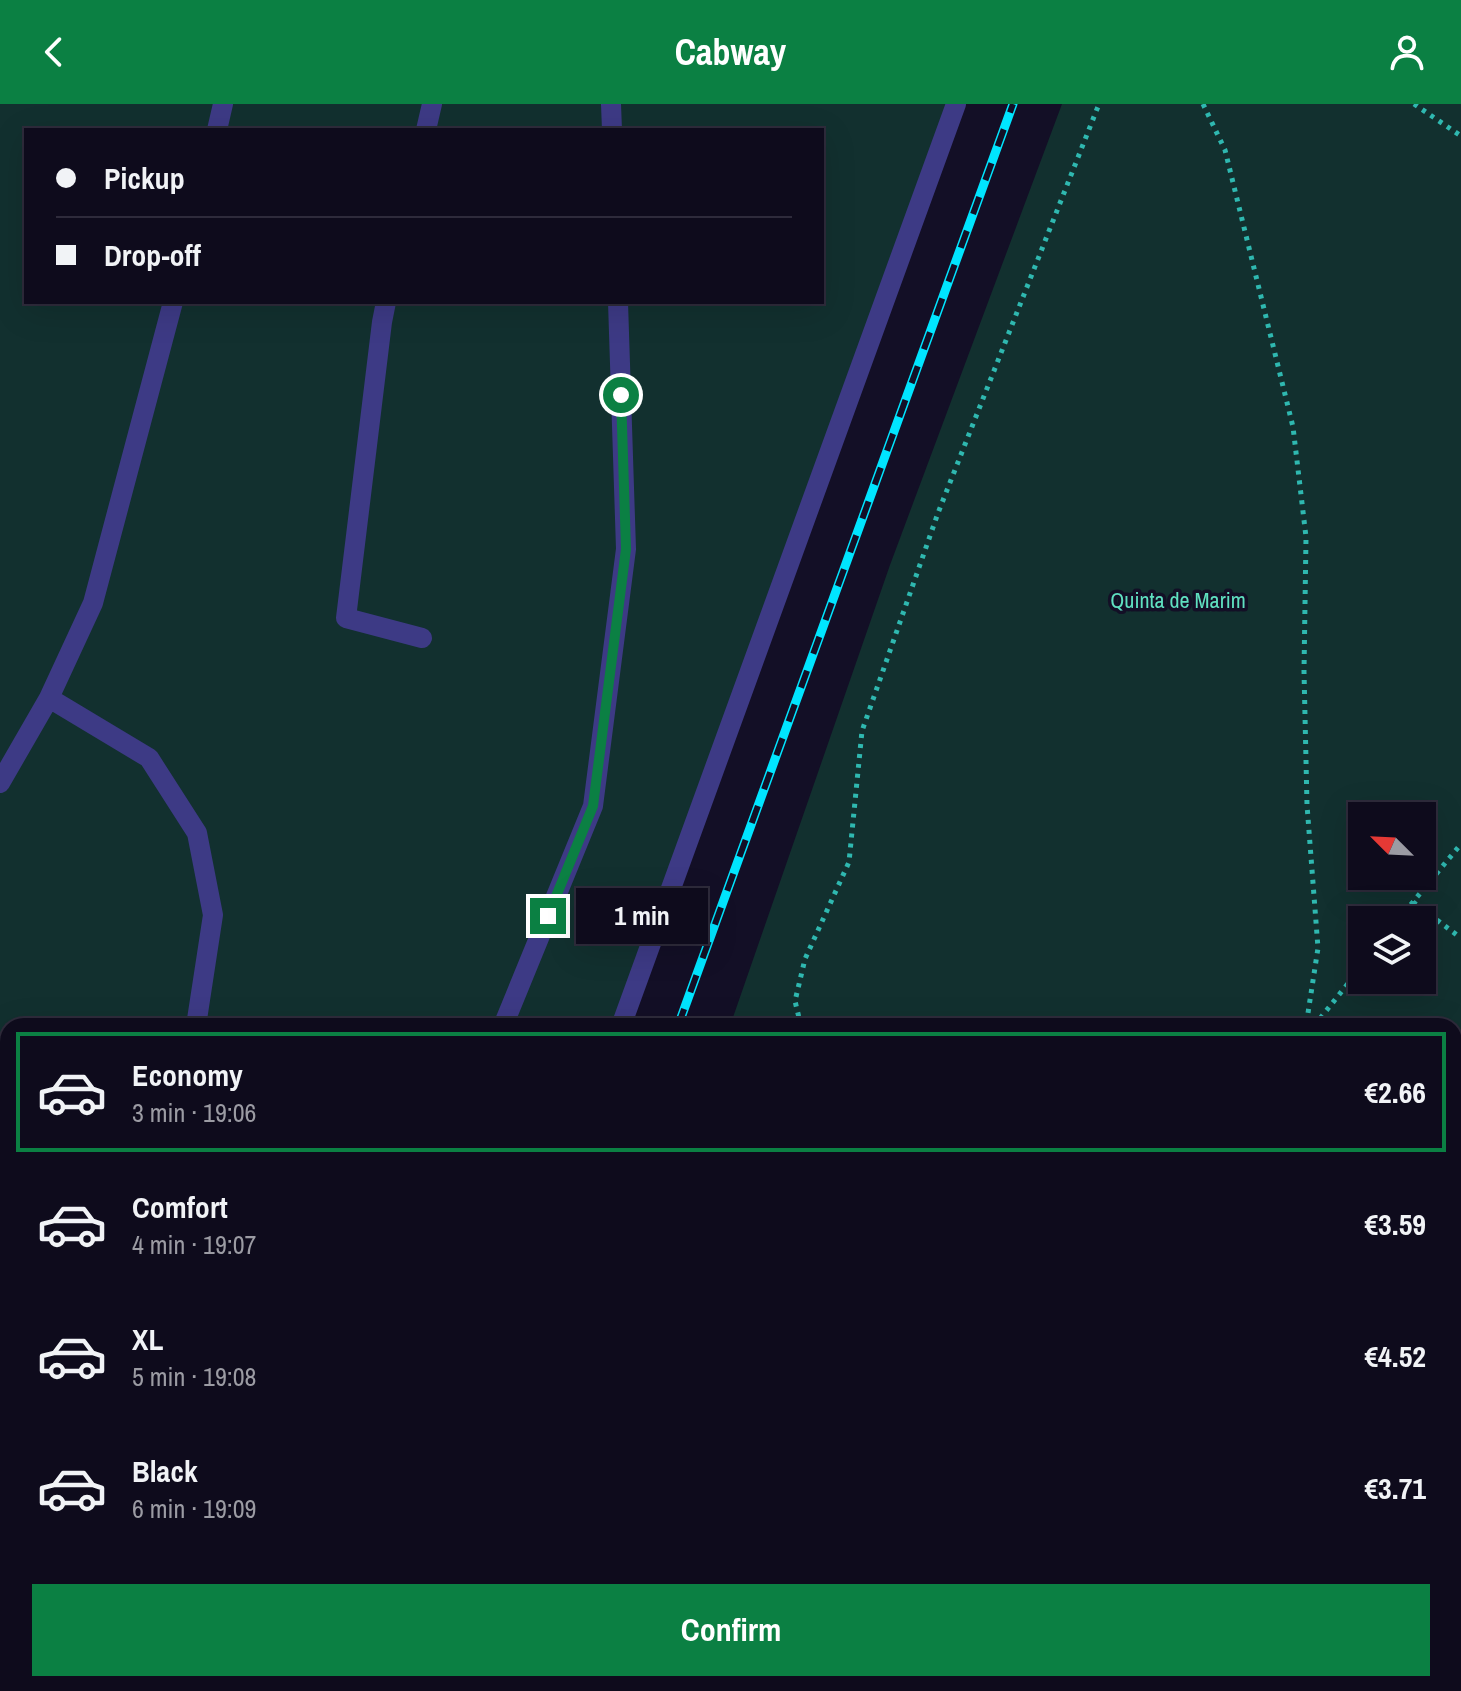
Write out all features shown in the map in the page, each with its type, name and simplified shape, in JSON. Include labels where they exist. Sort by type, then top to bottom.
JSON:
[{"type":"street","points":[[217,128],[223,104]]},
{"type":"street","points":[[426,128],[432,104]]},
{"type":"street","points":[[611,104],[612,128]]},
{"type":"street","points":[[624,1018],[956,104]]},
{"type":"street","points":[[0,783],[49,698],[93,603],[172,304]]},
{"type":"street","points":[[386,304],[346,618],[422,638]]},
{"type":"street","points":[[506,1018],[593,806],[626,549],[618,304]]},
{"type":"street","points":[[49,698],[149,758],[197,833],[213,915],[197,1018]]},
{"type":"path","points":[[799,1018],[795,1001],[805,959],[849,862],[862,731],[938,513],[1099,104]]},
{"type":"path","points":[[1203,104],[1225,150],[1293,427],[1306,537],[1304,671],[1307,805],[1318,948],[1307,1018]]},
{"type":"path","points":[[1414,104],[1461,136]]},
{"type":"path","points":[[1410,906],[1461,844]]},
{"type":"path","points":[[1413,902],[1461,938]]},
{"type":"path","points":[[1320,1018],[1348,984]]},
{"type":"green space","points":[[0,104],[964,104],[618,1018],[0,1018]]},
{"type":"green space","name":"Quinta de Marim","points":[[1062,104],[1461,104],[1461,1018],[733,1018],[890,565]]},
{"type":"railway","points":[[681,1018],[1013,104]]},
{"type":"route","points":[[548,916],[593,806],[626,549],[621,395]]}]
